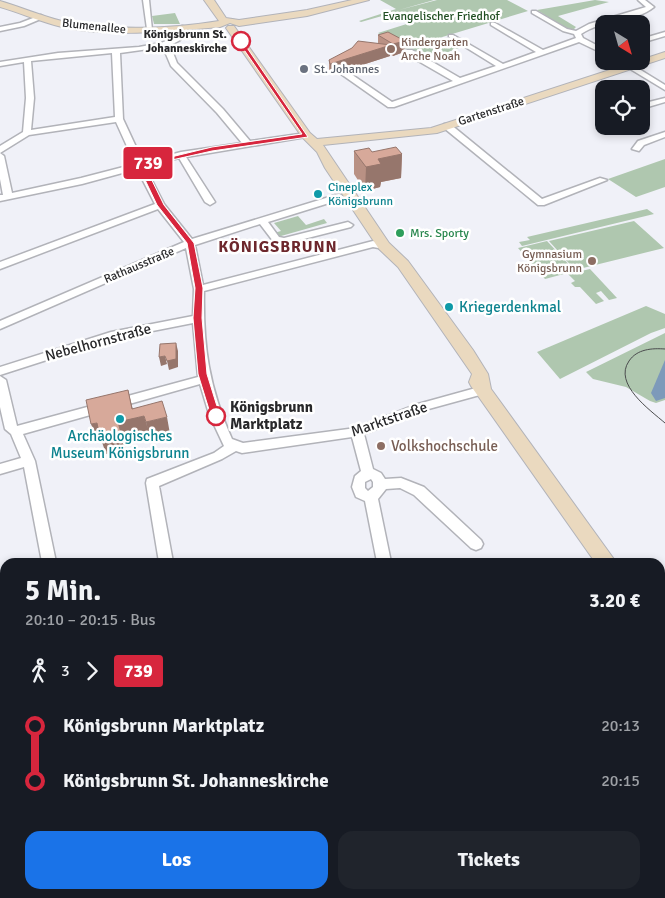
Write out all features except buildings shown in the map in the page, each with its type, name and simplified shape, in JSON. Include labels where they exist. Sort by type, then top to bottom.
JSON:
[{"type":"street","points":[[146,0],[150,29]]},
{"type":"street","points":[[209,0],[228,23]]},
{"type":"street","points":[[214,0],[309,139],[313,151],[321,155],[374,239],[387,249],[398,269],[468,364],[483,390],[603,558]]},
{"type":"street","name":"Blumenallee","points":[[0,4],[73,25],[150,29],[228,23],[307,13],[364,0]]},
{"type":"street","points":[[345,74],[383,100],[392,96],[400,102],[579,36],[588,27],[651,7],[642,0]]},
{"type":"street","points":[[534,12],[595,46]]},
{"type":"street","points":[[0,29],[22,25],[41,17]]},
{"type":"street","points":[[493,24],[540,51]]},
{"type":"street","points":[[0,64],[26,59],[116,51],[166,44],[181,36],[184,27]]},
{"type":"street","points":[[650,38],[665,34]]},
{"type":"street","points":[[450,36],[500,65]]},
{"type":"street","points":[[166,44],[174,64],[220,111],[247,143]]},
{"type":"street","points":[[116,51],[120,119],[125,136],[160,205],[190,243],[199,288],[198,318],[204,379],[220,426],[228,442],[234,446],[218,456],[152,483],[165,558]]},
{"type":"street","points":[[409,52],[459,81]]},
{"type":"street","name":"Gartenstraße","points":[[650,58],[665,55]]},
{"type":"street","points":[[26,59],[30,98],[27,133]]},
{"type":"street","name":"Gartenstraße","points":[[309,139],[420,133],[447,126],[608,70]]},
{"type":"street","points":[[635,70],[665,88]]},
{"type":"street","points":[[650,104],[665,100]]},
{"type":"street","points":[[0,150],[27,133],[120,119]]},
{"type":"street","points":[[447,126],[541,203],[603,180]]},
{"type":"street","points":[[636,149],[641,143],[665,134]]},
{"type":"street","points":[[0,156],[4,198],[82,181],[181,155],[247,143],[309,139]]},
{"type":"street","points":[[181,155],[210,202]]},
{"type":"street","name":"Rathausstraße","points":[[0,325],[190,243],[340,197]]},
{"type":"street","points":[[0,266],[160,205]]},
{"type":"street","points":[[262,220],[278,240],[287,241],[348,225]]},
{"type":"street","points":[[199,288],[373,244],[387,249]]},
{"type":"street","name":"Nebelhornstraße","points":[[0,371],[111,336],[198,318]]},
{"type":"street","points":[[16,431],[204,379]]},
{"type":"street","points":[[0,380],[11,428],[16,431],[29,461],[48,558]]},
{"type":"street","name":"Marktstraße","points":[[234,446],[242,448],[357,432],[422,407],[483,390]]},
{"type":"street","points":[[357,432],[368,475]]},
{"type":"street","points":[[0,469],[29,461]]},
{"type":"street","points":[[368,475],[375,476],[382,484],[378,492],[371,495],[364,494],[357,486],[361,478],[368,475]]},
{"type":"street","points":[[382,484],[401,483],[419,491],[476,544]]},
{"type":"street","points":[[371,495],[372,510],[382,544],[384,558]]},
{"type":"green space","name":"Evangelischer Friedhof","points":[[380,0],[434,0],[399,10],[437,0],[507,0],[528,11],[439,38],[443,41],[448,39],[462,47],[426,60],[378,33],[413,22],[396,12],[359,21],[396,9]]},
{"type":"green space","points":[[595,0],[609,2],[558,16],[576,27],[573,30],[564,27],[537,10]]},
{"type":"green space","points":[[175,13],[180,24],[154,24],[152,16]]},
{"type":"green space","points":[[665,159],[665,187],[636,197],[608,179]]},
{"type":"green space","points":[[647,209],[654,214],[522,246],[519,242],[530,240],[527,237]]},
{"type":"green space","points":[[298,216],[306,225],[324,219],[327,223],[281,236],[286,239],[278,237],[274,233],[281,231],[274,223]]},
{"type":"green space","points":[[634,221],[664,248],[575,270],[549,241]]},
{"type":"green space","points":[[547,241],[575,271],[545,279],[518,248]]},
{"type":"green space","points":[[590,269],[617,298],[609,300],[601,291],[596,293],[604,301],[596,304],[580,287],[575,287],[571,283],[575,281],[568,274]]},
{"type":"green space","points":[[646,306],[665,314],[665,328],[651,333],[560,379],[537,352]]},
{"type":"green space","points":[[665,333],[665,400],[656,403],[650,401],[626,387],[593,379],[586,372]]},
{"type":"water","points":[[665,360],[665,398],[656,401],[651,393]]},
{"type":"tram line","points":[[665,349],[650,349],[636,354],[629,361],[625,370],[629,387],[635,396],[665,423]]},
{"type":"bus line","name":"739","points":[[216,416],[203,374],[198,318],[199,288],[190,243],[160,205],[141,165],[212,149],[306,135],[241,41]]},
{"type":"place","name":"Königsbrunn St. Johanneskirche","points":[[241,41]]},
{"type":"place","name":"Kindergarten Arche Noah","points":[[391,49]]},
{"type":"place","name":"St. Johannes","points":[[304,69]]},
{"type":"place","name":"Cineplex Königsbrunn","points":[[318,194]]},
{"type":"place","name":"Mrs. Sporty","points":[[400,233]]},
{"type":"place","name":"Gymnasium Königsbrunn","points":[[592,261]]},
{"type":"place","name":"Kriegerdenkmal","points":[[449,307]]},
{"type":"place","name":"Königsbrunn Marktplatz","points":[[216,416]]},
{"type":"place","name":"Archäologisches Museum Königsbrunn","points":[[120,419]]},
{"type":"place","name":"Volkshochschule","points":[[381,446]]},
{"type":"district","name":"KÖNIGSBRUNN","points":[[278,246]]}]
